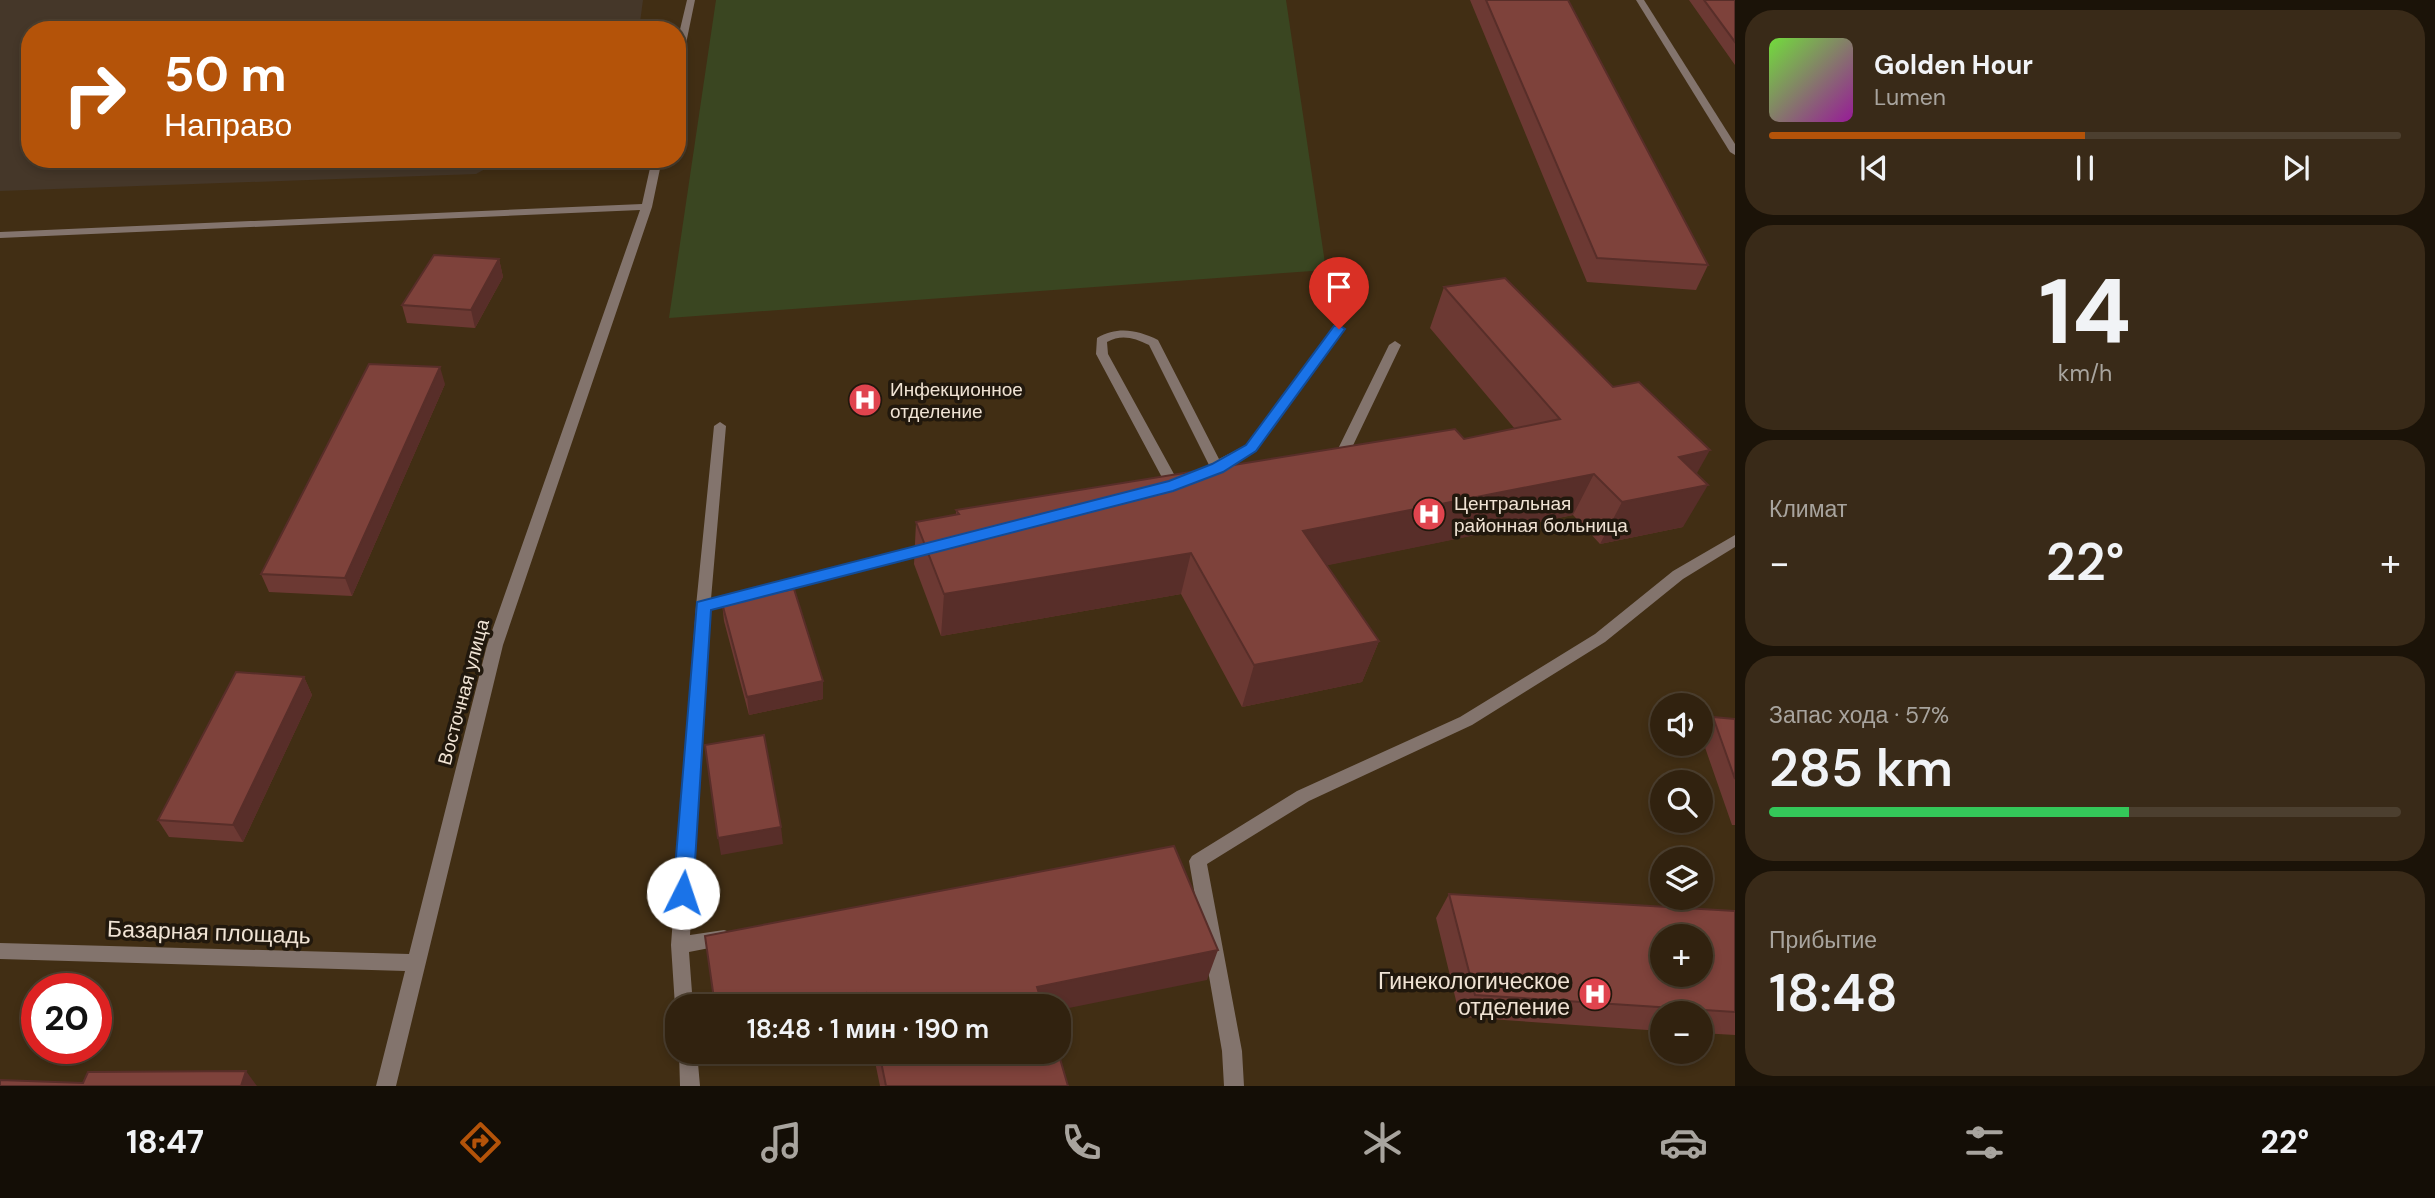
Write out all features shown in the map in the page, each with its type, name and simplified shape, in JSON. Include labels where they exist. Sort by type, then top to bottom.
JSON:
[{"type":"street","points":[[686,22],[691,0]]},
{"type":"street","points":[[1640,0],[1735,152]]},
{"type":"street","name":"Восточная улица","points":[[386,1086],[495,645],[647,207],[655,168]]},
{"type":"street","points":[[0,235],[647,207]]},
{"type":"street","points":[[1217,468],[1154,343],[1141,335],[1124,332],[1110,335],[1101,341],[1102,354],[1166,487],[1217,468],[1251,448],[1339,329]]},
{"type":"street","points":[[1320,470],[1340,458],[1395,345]]},
{"type":"street","points":[[683,994],[680,945],[703,606],[720,426]]},
{"type":"street","points":[[1217,468],[1241,473]]},
{"type":"street","points":[[1234,1086],[1232,1051],[1191,862],[1303,796],[1466,721],[1600,638],[1678,575],[1735,540]]},
{"type":"street","points":[[703,606],[945,544]]},
{"type":"street","points":[[680,945],[748,934]]},
{"type":"street","name":"Базарная площадь","points":[[0,951],[417,963]]},
{"type":"street","points":[[689,1064],[690,1086]]},
{"type":"shaded area","points":[[0,0],[643,0],[640,21],[21,21],[21,168],[487,168],[476,174],[0,191]]},
{"type":"green space","points":[[716,0],[1286,0],[1326,270],[669,318]]},
{"type":"building","points":[[1486,0],[1568,0],[1708,265],[1597,258]]},
{"type":"building","points":[[1704,0],[1735,0],[1735,42]]},
{"type":"building","points":[[434,255],[499,259],[471,310],[402,305]]},
{"type":"building","points":[[1505,278],[1613,387],[1639,382],[1710,450],[1679,457],[1708,485],[1622,502],[1594,474],[1303,531],[1379,641],[1254,665],[1191,553],[944,594],[916,522],[959,514],[956,510],[1455,429],[1464,439],[1560,419],[1444,287]]},
{"type":"building","points":[[369,364],[440,367],[345,578],[261,574]]},
{"type":"building","points":[[794,589],[823,681],[747,697],[722,603]]},
{"type":"building","points":[[236,672],[304,677],[233,825],[158,820]]},
{"type":"building","points":[[1713,717],[1735,719],[1735,779]]},
{"type":"building","points":[[764,735],[781,827],[718,838],[705,745]]},
{"type":"building","points":[[1174,846],[1218,950],[1037,987],[1039,994],[713,994],[705,936]]},
{"type":"building","name":"Гинекологическое отделение","points":[[1449,894],[1650,906],[1650,910],[1735,911],[1735,1012],[1713,1011],[1713,1001],[1650,1001],[1650,1006],[1475,995]]},
{"type":"building","points":[[881,1064],[1062,1064],[1068,1086],[886,1086]]},
{"type":"building","points":[[246,1071],[241,1086],[0,1086],[0,1080],[83,1083],[88,1072]]},
{"type":"place","name":"Инфекционное отделение","points":[[865,400]]},
{"type":"place","name":"Центральная районная больница","points":[[1429,514]]},
{"type":"place","name":"Гинекологическое отделение","points":[[1595,994]]},
{"type":"route","points":[[683,893],[703,606],[1173,485],[1217,468],[1251,448],[1339,329]]}]
